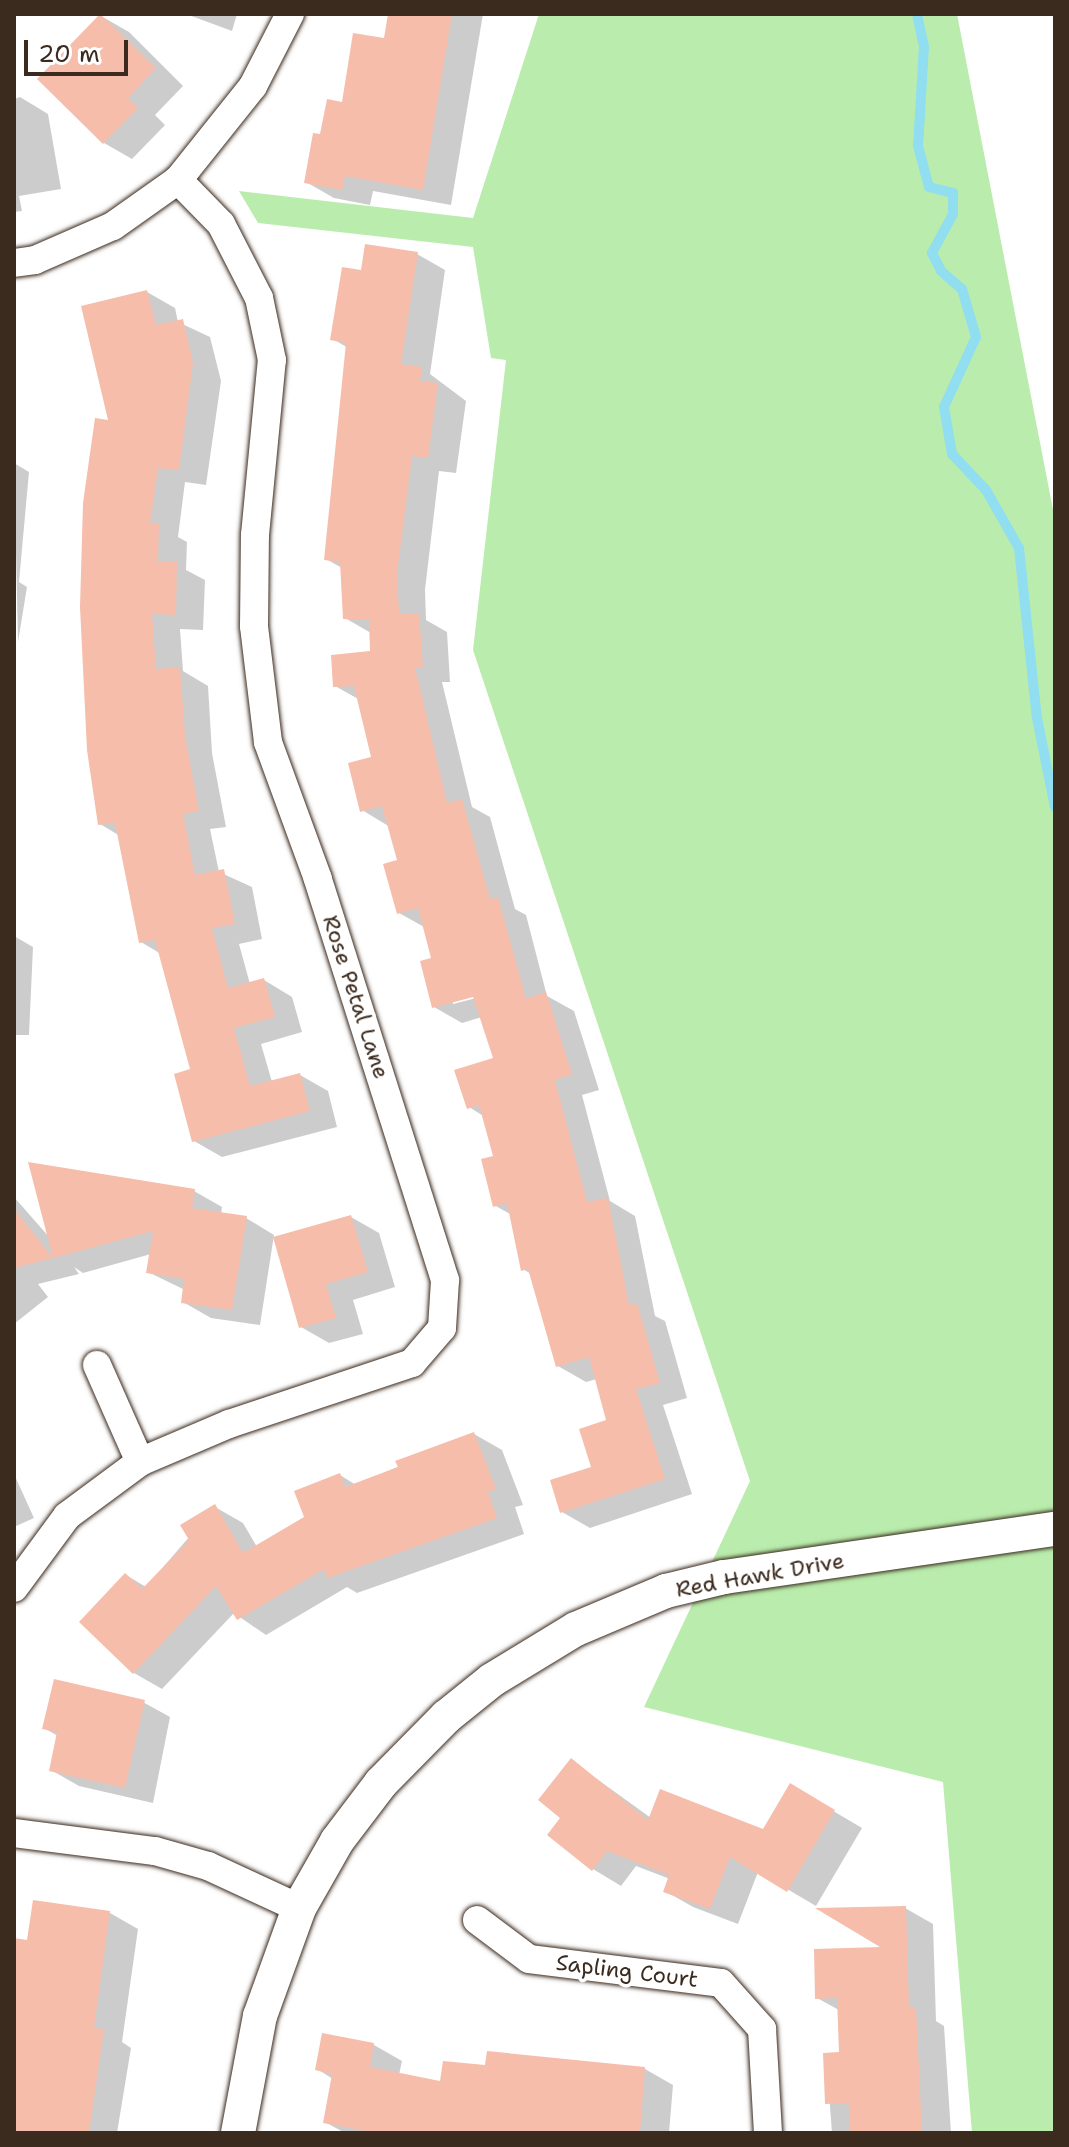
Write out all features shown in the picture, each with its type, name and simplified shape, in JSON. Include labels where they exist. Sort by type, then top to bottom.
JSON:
[{"type":"street","points":[[14,263],[35,260],[113,226],[178,180],[253,86],[290,14]]},
{"type":"street","name":"Rose Petal Lane","points":[[14,1588],[67,1516],[140,1462],[229,1424],[412,1363],[442,1328],[445,1280],[318,879],[268,742],[254,626],[255,535],[272,360],[259,298],[221,224],[178,180]]},
{"type":"street","points":[[97,1365],[140,1462]]},
{"type":"street","name":"Red Hawk Drive","points":[[238,2133],[260,2016],[299,1908],[337,1841],[381,1783],[446,1717],[526,1657],[576,1629],[666,1591],[724,1577],[1055,1529]]},
{"type":"street","points":[[14,1833],[155,1851],[208,1866],[299,1908]]},
{"type":"street","name":"Sapling Court","points":[[477,1920],[529,1959],[721,1983],[762,2029],[768,2133]]},
{"type":"green space","points":[[539,14],[957,14],[1055,520],[1055,2133],[972,2133],[943,1782],[644,1707],[750,1481],[473,650],[506,360],[491,358],[473,247],[258,223],[239,191],[473,218]]},
{"type":"building","points":[[100,14],[156,68],[128,98],[138,108],[103,144],[37,79]]},
{"type":"building","points":[[388,14],[452,14],[423,190],[345,176],[342,190],[304,183],[313,133],[320,134],[327,99],[342,102],[353,33],[384,38]]},
{"type":"building","points":[[365,244],[418,252],[401,364],[422,367],[420,381],[438,383],[428,458],[412,456],[397,573],[399,614],[419,613],[423,667],[415,667],[447,803],[462,799],[490,899],[498,897],[526,999],[546,992],[572,1074],[555,1080],[587,1202],[608,1198],[629,1305],[637,1303],[660,1383],[636,1389],[665,1479],[560,1513],[550,1480],[591,1467],[579,1429],[606,1420],[589,1357],[556,1367],[528,1269],[521,1271],[507,1203],[493,1207],[481,1159],[493,1156],[479,1105],[467,1109],[454,1070],[493,1058],[473,997],[432,1008],[420,961],[431,958],[418,908],[397,914],[383,864],[397,860],[382,806],[360,812],[348,763],[371,757],[354,686],[333,687],[331,655],[370,651],[369,620],[343,619],[340,562],[324,560],[346,343],[330,340],[342,267],[361,270]]},
{"type":"building","points":[[147,290],[156,325],[183,319],[193,363],[179,470],[158,468],[150,523],[159,523],[158,562],[177,562],[176,615],[152,614],[156,669],[180,667],[185,736],[199,811],[183,814],[195,875],[224,869],[235,924],[212,928],[228,988],[264,978],[275,1017],[234,1028],[250,1086],[300,1073],[310,1111],[192,1142],[174,1074],[190,1069],[155,940],[139,943],[115,823],[98,825],[87,750],[80,607],[83,503],[95,418],[108,420],[81,306]]},
{"type":"building","points":[[28,1162],[195,1189],[192,1208],[247,1216],[232,1310],[181,1303],[184,1279],[146,1273],[153,1231],[53,1258]]},
{"type":"building","points":[[14,1209],[53,1258],[14,1268]]},
{"type":"building","points":[[351,1215],[368,1272],[326,1284],[336,1318],[299,1328],[273,1237]]},
{"type":"building","points":[[474,1432],[496,1489],[488,1492],[497,1518],[327,1578],[324,1569],[237,1620],[216,1586],[133,1674],[79,1622],[125,1573],[142,1589],[189,1540],[180,1525],[215,1504],[243,1553],[304,1517],[294,1491],[340,1473],[345,1487],[398,1467],[395,1461]]},
{"type":"building","points":[[54,1679],[145,1700],[125,1788],[49,1771],[57,1732],[42,1729]]},
{"type":"building","points":[[571,1758],[648,1820],[660,1789],[763,1829],[790,1783],[835,1810],[787,1892],[730,1857],[710,1909],[663,1892],[669,1875],[607,1851],[592,1871],[547,1835],[560,1818],[538,1800]]},
{"type":"building","points":[[33,1900],[110,1911],[94,2028],[104,2029],[89,2133],[14,2133],[14,1938],[27,1940]]},
{"type":"building","points":[[906,1906],[909,2008],[916,2008],[922,2133],[850,2133],[849,2103],[825,2104],[823,2053],[839,2052],[837,1998],[815,1999],[814,1949],[880,1947],[815,1908]]},
{"type":"building","points":[[322,2033],[374,2043],[370,2067],[440,2081],[443,2061],[485,2065],[487,2051],[645,2067],[640,2133],[377,2133],[323,2123],[332,2074],[315,2070]]},
{"type":"waterway","points":[[917,14],[924,46],[918,146],[929,187],[953,193],[953,214],[932,253],[941,271],[962,289],[976,337],[944,407],[952,454],[986,490],[1019,548],[1037,718],[1055,807]]}]
